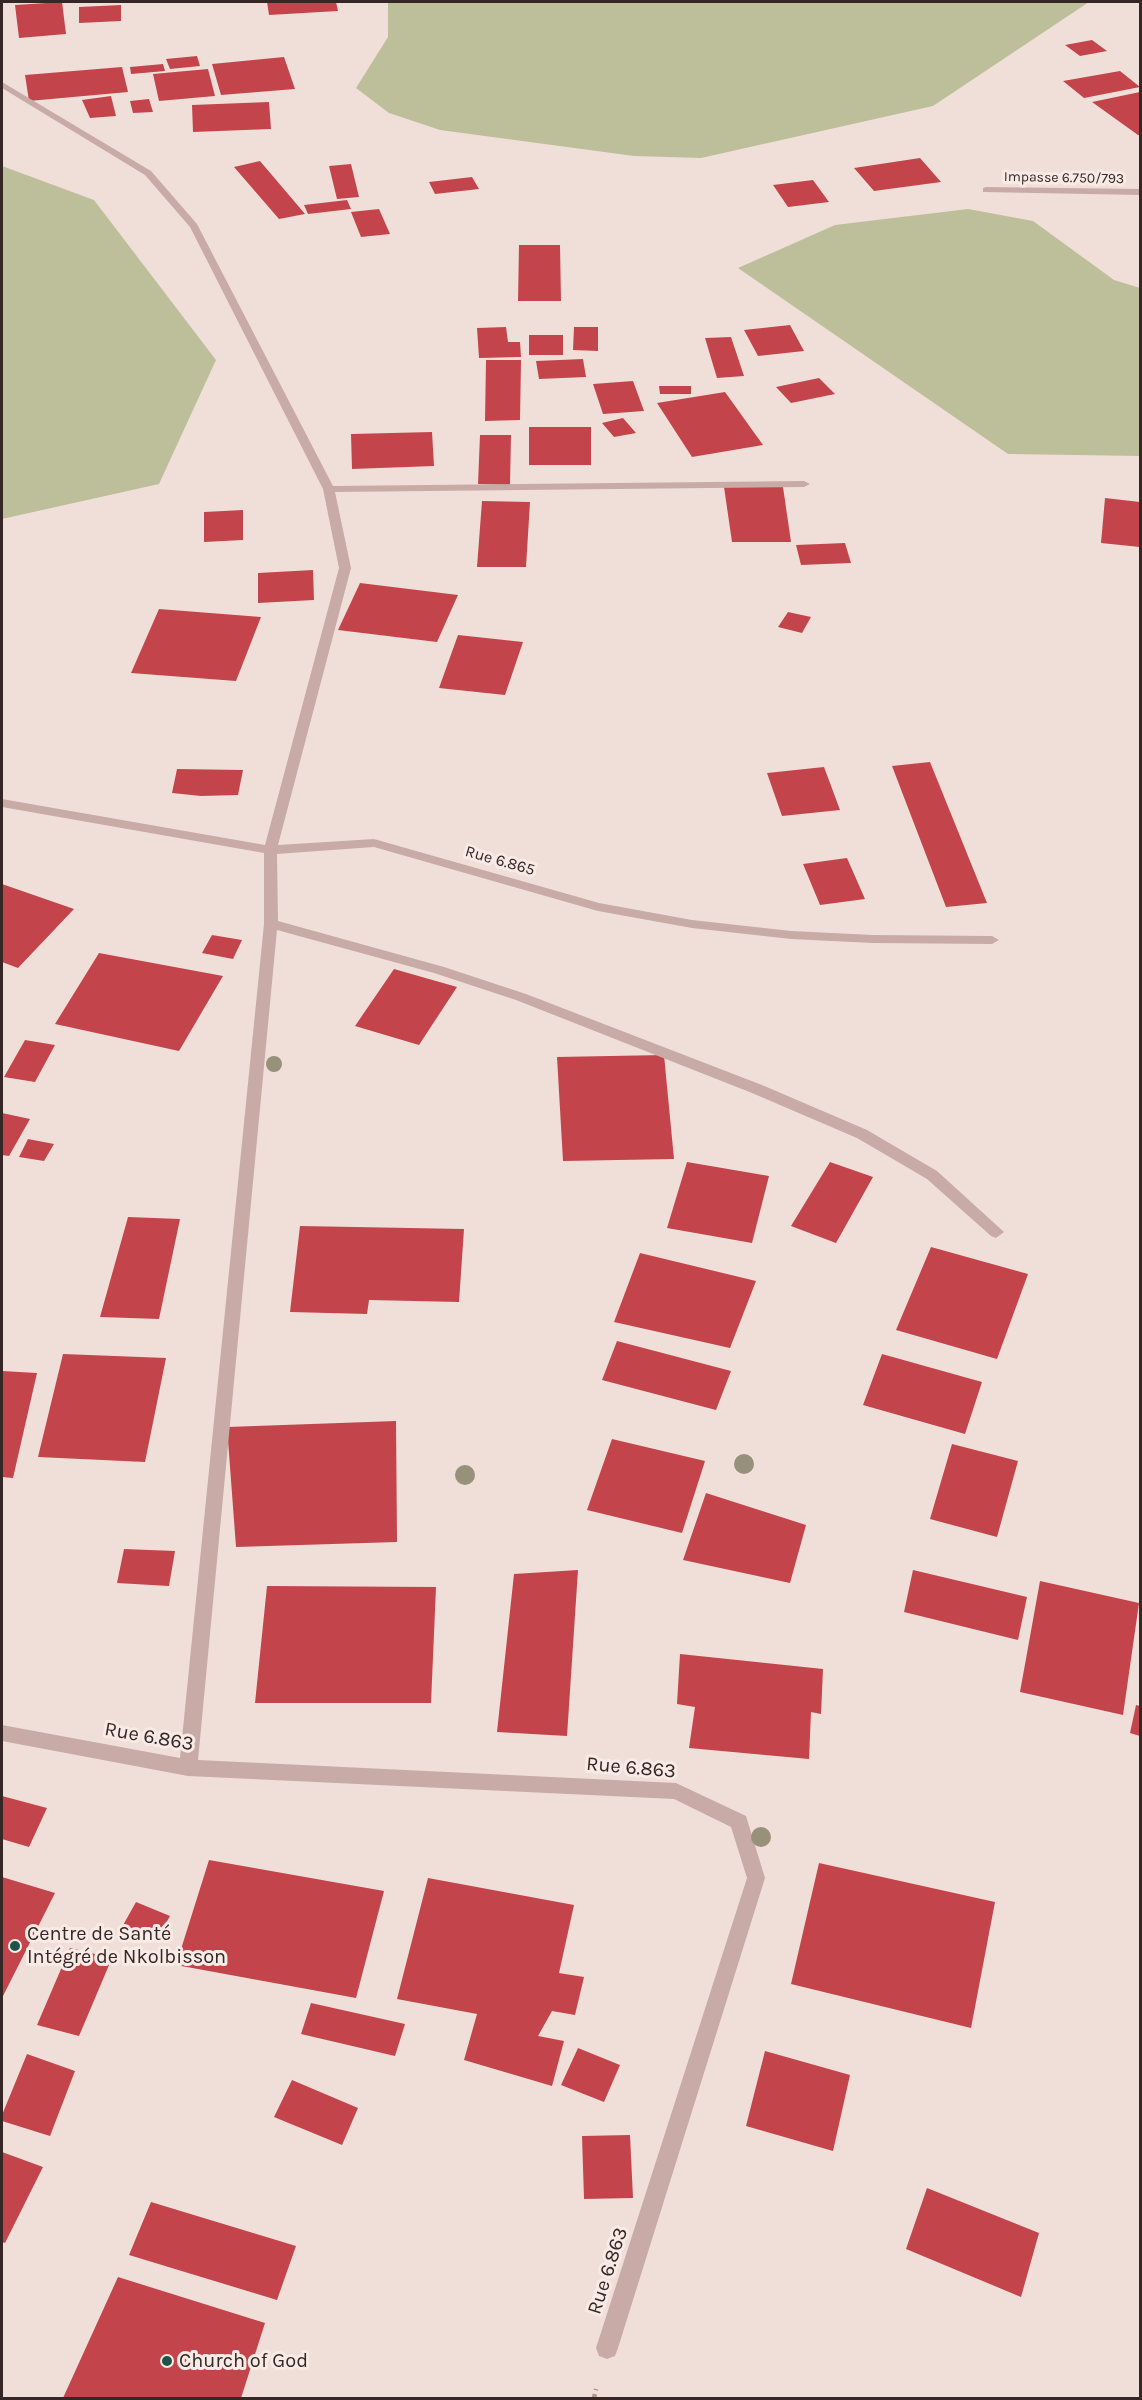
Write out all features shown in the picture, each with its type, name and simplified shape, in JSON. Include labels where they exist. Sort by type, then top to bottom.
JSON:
[{"type":"street","points":[[2,85],[148,173],[194,226],[329,489],[345,568],[270,850],[271,924],[188,1768]]},
{"type":"street","name":"Impasse 6.750/793","points":[[986,190],[1140,192]]},
{"type":"street","points":[[329,489],[804,484]]},
{"type":"street","name":"Rue 6.865","points":[[2,803],[270,850],[374,843],[598,907],[692,924],[850,938],[992,940]]},
{"type":"street","points":[[271,924],[439,970],[521,998],[757,1089],[862,1134],[932,1175],[996,1232]]},
{"type":"street","name":"Rue 6.863","points":[[2,1733],[188,1768],[676,1791],[740,1822],[756,1878],[607,2348]]},
{"type":"green space","points":[[388,2],[1089,2],[933,106],[701,158],[634,156],[440,130],[389,113],[356,88],[388,37]]},
{"type":"green space","points":[[2,166],[94,200],[216,360],[159,484],[2,519]]},
{"type":"green space","points":[[968,209],[1033,221],[1114,280],[1140,288],[1140,456],[1008,454],[738,268],[835,225]]},
{"type":"building","points":[[62,2],[66,34],[19,38],[15,5]]},
{"type":"building","points":[[267,2],[336,2],[338,11],[269,15]]},
{"type":"building","points":[[121,5],[121,21],[79,23],[79,7]]},
{"type":"building","points":[[1092,40],[1107,51],[1080,56],[1065,45]]},
{"type":"building","points":[[197,56],[200,66],[170,69],[166,59]]},
{"type":"building","points":[[284,57],[295,89],[221,95],[212,64]]},
{"type":"building","points":[[163,64],[165,71],[131,74],[130,67]]},
{"type":"building","points":[[122,67],[128,92],[29,101],[25,75]]},
{"type":"building","points":[[208,69],[215,96],[159,101],[153,74]]},
{"type":"building","points":[[1120,71],[1140,87],[1084,98],[1063,81]]},
{"type":"building","points":[[1140,92],[1140,135],[1092,102]]},
{"type":"building","points":[[111,96],[116,116],[90,118],[82,100]]},
{"type":"building","points":[[149,99],[153,112],[133,113],[130,101]]},
{"type":"building","points":[[269,102],[271,129],[193,132],[192,105]]},
{"type":"building","points":[[920,158],[941,182],[874,191],[854,168]]},
{"type":"building","points":[[260,161],[305,214],[279,219],[234,167]]},
{"type":"building","points":[[351,164],[359,197],[337,199],[329,166]]},
{"type":"building","points":[[472,177],[479,189],[435,194],[429,182]]},
{"type":"building","points":[[813,180],[829,202],[788,207],[773,185]]},
{"type":"building","points":[[347,200],[351,209],[308,214],[304,205]]},
{"type":"building","points":[[379,209],[390,234],[361,237],[351,212]]},
{"type":"building","points":[[519,245],[560,245],[561,301],[518,301]]},
{"type":"building","points":[[790,325],[804,351],[758,356],[744,330]]},
{"type":"building","points":[[506,327],[508,342],[520,342],[521,357],[479,358],[477,328]]},
{"type":"building","points":[[574,327],[598,327],[598,351],[573,350]]},
{"type":"building","points":[[529,335],[563,335],[563,355],[529,355]]},
{"type":"building","points":[[731,337],[744,376],[717,378],[705,338]]},
{"type":"building","points":[[583,359],[586,377],[539,379],[536,361]]},
{"type":"building","points":[[486,360],[521,360],[520,420],[485,421]]},
{"type":"building","points":[[819,378],[835,394],[791,403],[776,387]]},
{"type":"building","points":[[633,381],[644,411],[603,414],[593,384]]},
{"type":"building","points":[[659,386],[691,386],[691,394],[660,394]]},
{"type":"building","points":[[725,392],[763,445],[692,457],[657,403]]},
{"type":"building","points":[[623,418],[636,433],[614,437],[602,423]]},
{"type":"building","points":[[529,427],[591,427],[591,465],[529,465]]},
{"type":"building","points":[[432,432],[434,466],[352,469],[351,434]]},
{"type":"building","points":[[480,435],[511,435],[510,485],[478,484]]},
{"type":"building","points":[[724,487],[783,487],[791,542],[732,542]]},
{"type":"building","points":[[1105,498],[1140,502],[1140,547],[1101,543]]},
{"type":"building","points":[[482,501],[530,502],[526,567],[477,567]]},
{"type":"building","points":[[243,510],[243,540],[204,542],[204,512]]},
{"type":"building","points":[[845,543],[851,563],[801,565],[796,545]]},
{"type":"building","points":[[313,570],[314,600],[258,603],[258,573]]},
{"type":"building","points":[[360,583],[458,595],[437,642],[338,630]]},
{"type":"building","points":[[159,609],[261,617],[236,681],[131,673]]},
{"type":"building","points":[[788,612],[811,617],[802,633],[778,627]]},
{"type":"building","points":[[458,635],[523,642],[505,695],[439,688]]},
{"type":"building","points":[[930,762],[987,903],[946,907],[892,766]]},
{"type":"building","points":[[824,767],[840,810],[782,816],[767,773]]},
{"type":"building","points":[[177,769],[243,770],[238,795],[201,796],[172,793]]},
{"type":"building","points":[[847,858],[865,899],[820,905],[803,864]]},
{"type":"building","points":[[2,884],[74,909],[18,968],[2,962]]},
{"type":"building","points":[[212,935],[242,940],[233,959],[202,953]]},
{"type":"building","points":[[99,953],[223,976],[179,1051],[55,1024]]},
{"type":"building","points":[[394,969],[457,987],[419,1045],[355,1026]]},
{"type":"building","points":[[25,1040],[55,1045],[35,1082],[4,1077]]},
{"type":"building","points":[[664,1055],[674,1159],[563,1161],[557,1057]]},
{"type":"building","points":[[2,1113],[30,1119],[9,1156],[2,1155]]},
{"type":"building","points":[[28,1139],[54,1144],[44,1161],[19,1157]]},
{"type":"building","points":[[687,1162],[769,1176],[752,1243],[667,1228]]},
{"type":"building","points":[[830,1162],[873,1177],[836,1243],[791,1226]]},
{"type":"building","points":[[128,1217],[180,1219],[159,1319],[100,1317]]},
{"type":"building","points":[[300,1226],[464,1229],[459,1302],[369,1300],[367,1314],[290,1312]]},
{"type":"building","points":[[931,1247],[1028,1274],[997,1359],[896,1330]]},
{"type":"building","points":[[640,1253],[756,1281],[730,1348],[614,1322]]},
{"type":"building","points":[[617,1341],[731,1371],[716,1410],[602,1380]]},
{"type":"building","points":[[63,1354],[166,1358],[145,1462],[38,1457]]},
{"type":"building","points":[[882,1354],[982,1382],[965,1434],[863,1405]]},
{"type":"building","points":[[2,1371],[37,1373],[13,1478],[2,1477]]},
{"type":"building","points":[[396,1421],[397,1542],[236,1547],[227,1427]]},
{"type":"building","points":[[612,1439],[705,1461],[682,1533],[587,1510]]},
{"type":"building","points":[[952,1444],[1018,1461],[997,1537],[930,1519]]},
{"type":"building","points":[[706,1493],[806,1525],[790,1583],[683,1560]]},
{"type":"building","points":[[124,1549],[175,1551],[169,1586],[117,1583]]},
{"type":"building","points":[[578,1570],[567,1736],[497,1732],[514,1574]]},
{"type":"building","points":[[913,1570],[1027,1597],[1018,1640],[904,1612]]},
{"type":"building","points":[[1040,1581],[1139,1603],[1123,1715],[1020,1692]]},
{"type":"building","points":[[267,1586],[436,1587],[431,1703],[255,1703]]},
{"type":"building","points":[[680,1654],[823,1669],[821,1714],[811,1712],[809,1759],[689,1748],[695,1707],[677,1704]]},
{"type":"building","points":[[1136,1705],[1140,1706],[1140,1736],[1130,1733]]},
{"type":"building","points":[[2,1796],[47,1808],[29,1847],[2,1839]]},
{"type":"building","points":[[209,1860],[384,1891],[356,1998],[176,1965]]},
{"type":"building","points":[[819,1863],[995,1902],[971,2028],[791,1984]]},
{"type":"building","name":"Centre de Santé Intégré de Nkolbisson","points":[[2,1877],[55,1893],[2,1998]]},
{"type":"building","points":[[428,1878],[574,1905],[559,1973],[584,1977],[575,2015],[552,2011],[538,2036],[564,2041],[552,2086],[464,2060],[477,2014],[397,1999]]},
{"type":"building","points":[[136,1902],[170,1916],[156,1941],[122,1927]]},
{"type":"building","points":[[70,1948],[112,1958],[79,2036],[37,2025]]},
{"type":"building","points":[[311,2003],[405,2024],[395,2056],[301,2034]]},
{"type":"building","points":[[578,2048],[620,2065],[604,2102],[561,2085]]},
{"type":"building","points":[[765,2051],[850,2075],[833,2151],[746,2126]]},
{"type":"building","points":[[27,2054],[75,2071],[50,2136],[2,2121],[2,2115]]},
{"type":"building","points":[[292,2080],[358,2108],[342,2145],[274,2117]]},
{"type":"building","points":[[630,2135],[633,2198],[584,2199],[582,2136]]},
{"type":"building","points":[[2,2152],[43,2167],[5,2243],[2,2242]]},
{"type":"building","points":[[927,2188],[1039,2233],[1021,2297],[906,2249]]},
{"type":"building","points":[[151,2202],[296,2246],[277,2300],[129,2255]]},
{"type":"building","name":"Church of God","points":[[118,2277],[265,2323],[241,2398],[63,2398]]},
{"type":"place","name":"Centre de Santé Intégré de Nkolbisson","points":[[15,1946]]},
{"type":"place","name":"Church of God","points":[[167,2361]]}]
